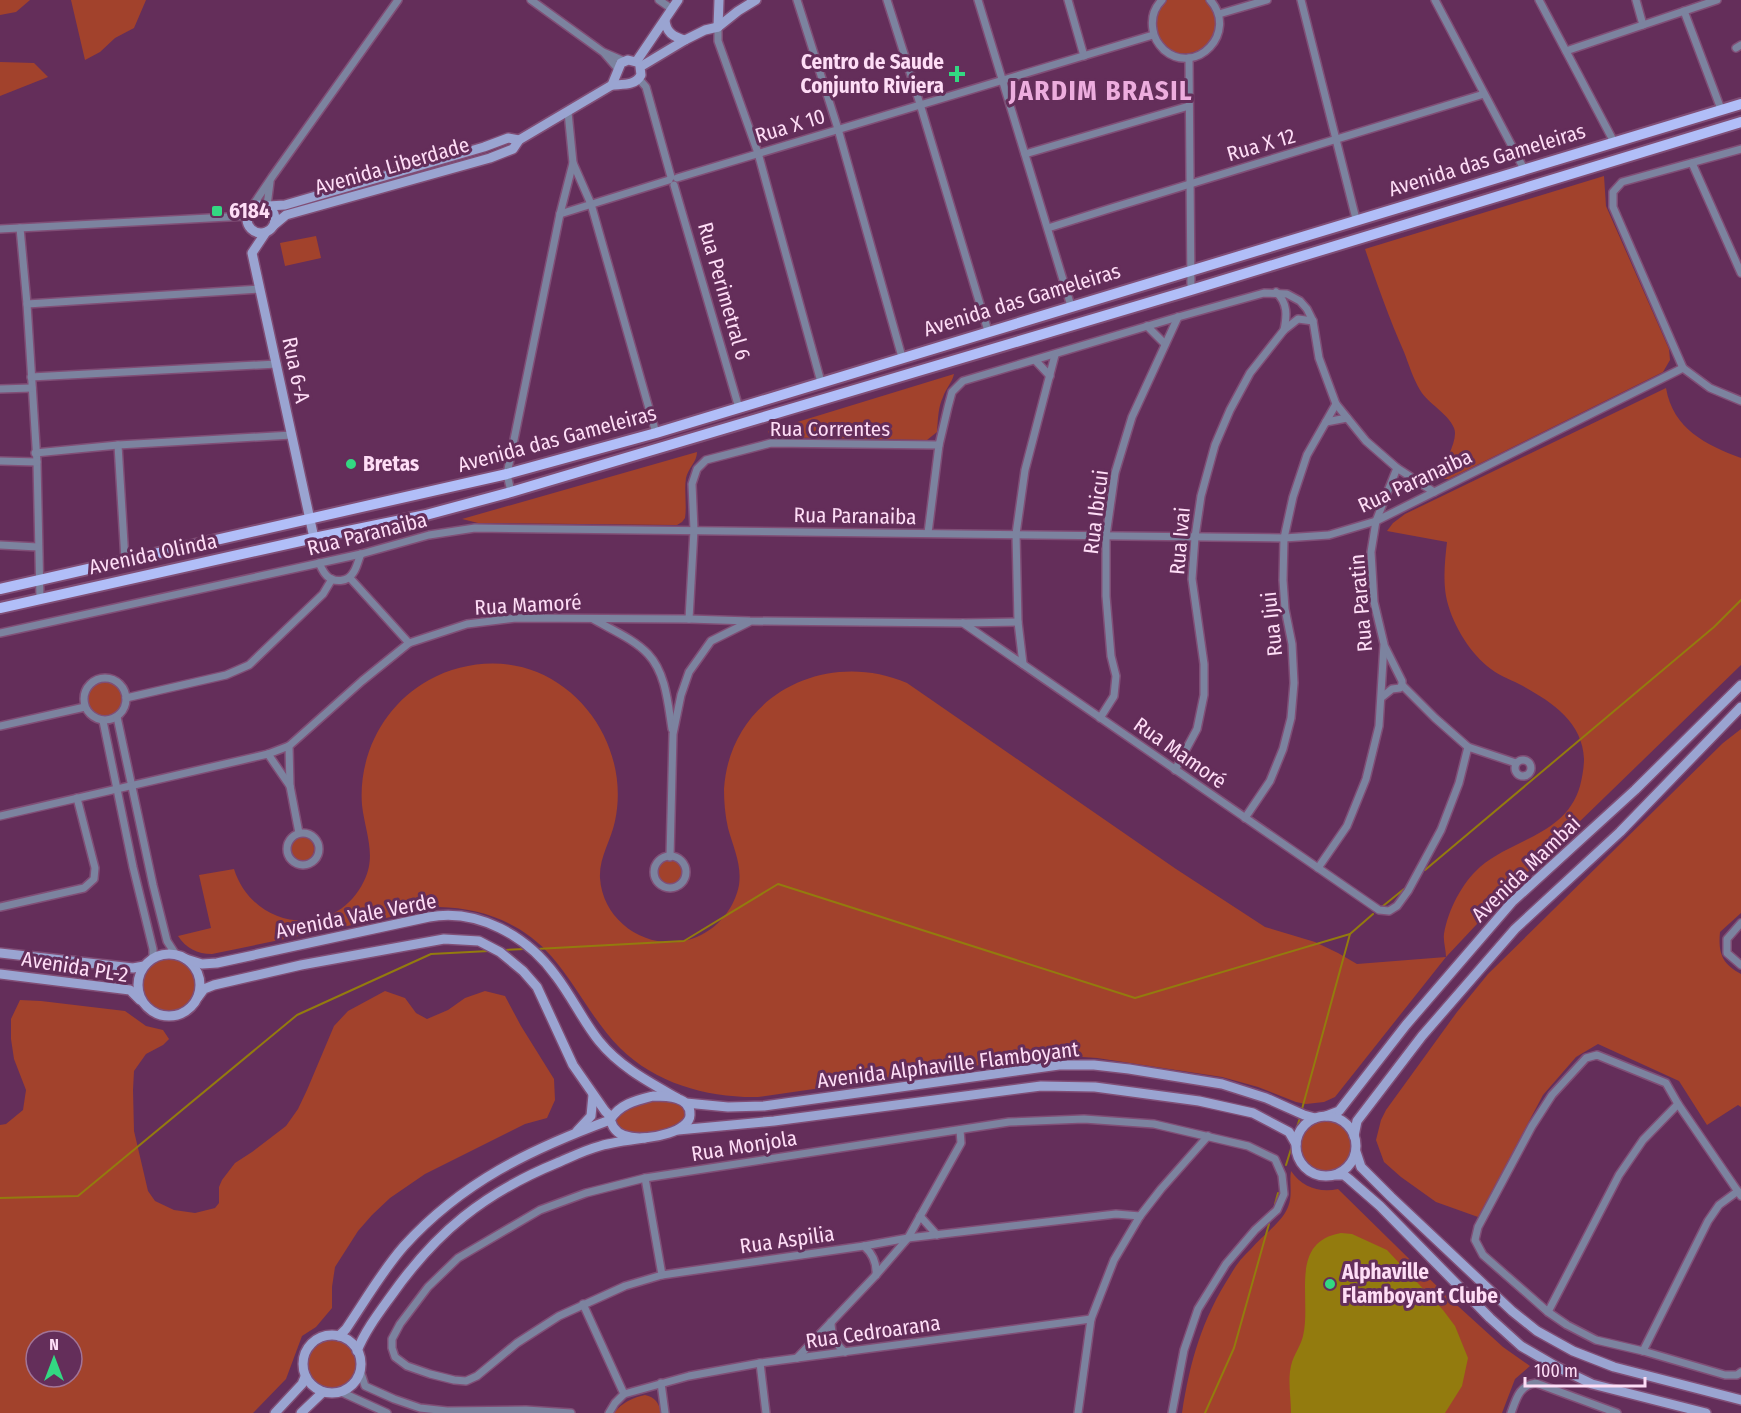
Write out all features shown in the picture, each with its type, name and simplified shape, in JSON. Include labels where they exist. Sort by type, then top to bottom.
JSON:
[{"type":"main road","name":"Avenida das Gameleiras","points":[[310,519],[507,474],[656,433],[1741,104]]},
{"type":"main road","name":"Avenida das Gameleiras","points":[[314,538],[426,515],[511,492],[1191,290],[1741,122]]},
{"type":"main road","points":[[806,405],[822,394],[821,382]]},
{"type":"main road","name":"Avenida Olinda","points":[[0,589],[310,519]]},
{"type":"main road","name":"Avenida Olinda","points":[[0,608],[314,538]]},
{"type":"street","points":[[0,229],[249,212],[259,205],[267,206],[274,212],[275,217],[270,228],[261,233],[252,230],[249,226],[249,212],[398,0]]},
{"type":"street","points":[[531,0],[620,67]]},
{"type":"street","points":[[658,0],[672,9]]},
{"type":"street","points":[[612,85],[620,67],[628,60],[636,62],[678,0]]},
{"type":"street","points":[[639,79],[640,67],[685,40],[705,30],[718,27],[756,0]]},
{"type":"street","points":[[797,0],[838,129],[902,357]]},
{"type":"street","points":[[887,0],[988,331]]},
{"type":"street","points":[[978,0],[1071,306]]},
{"type":"street","points":[[1068,0],[1084,56]]},
{"type":"street","points":[[1162,0],[1153,13],[1154,35],[1159,45],[1167,52],[1178,57],[1189,58],[1207,50],[1214,43],[1218,34],[1219,14],[1210,0]]},
{"type":"street","points":[[1219,14],[1267,0]]},
{"type":"street","points":[[1302,0],[1356,219]]},
{"type":"street","points":[[1435,0],[1524,169]]},
{"type":"street","points":[[1539,0],[1614,142]]},
{"type":"street","points":[[1636,0],[1643,25]]},
{"type":"street","points":[[1566,51],[1717,0]]},
{"type":"street","points":[[738,11],[718,1],[718,41],[758,153],[821,382]]},
{"type":"street","points":[[1684,11],[1721,109]]},
{"type":"street","points":[[665,20],[668,32],[685,40]]},
{"type":"street","points":[[705,30],[718,41]]},
{"type":"street","name":"Rua X 10","points":[[560,214],[1154,35]]},
{"type":"street","points":[[1189,58],[1191,290]]},
{"type":"street","points":[[620,67],[619,79],[625,83]]},
{"type":"street","name":"Avenida Liberdade","points":[[270,228],[286,215],[490,158],[513,149],[519,140],[612,85],[633,83],[639,79]]},
{"type":"street","name":"Rua Perimetral 6","points":[[639,79],[646,87],[739,408]]},
{"type":"street","name":"Rua X 12","points":[[1048,228],[1190,182],[1338,140],[1484,94]]},
{"type":"street","points":[[1026,154],[1189,106]]},
{"type":"street","points":[[568,112],[573,163],[591,204],[656,433]]},
{"type":"street","name":"Avenida Liberdade","points":[[267,206],[285,205],[508,138],[519,140]]},
{"type":"street","points":[[1741,148],[1622,182],[1612,192],[1612,207],[1683,368],[1710,388],[1741,401]]},
{"type":"street","points":[[511,492],[507,474],[560,214],[573,163]]},
{"type":"street","points":[[1692,163],[1741,273]]},
{"type":"street","points":[[267,206],[272,177]]},
{"type":"street","points":[[20,228],[32,377],[40,599]]},
{"type":"street","name":"Rua 6-A","points":[[270,228],[252,253],[314,538]]},
{"type":"street","points":[[27,304],[260,289]]},
{"type":"street","points":[[1276,292],[1286,308],[1284,330]]},
{"type":"street","points":[[928,533],[939,446],[952,392],[963,381],[1036,361],[1178,316],[1264,293],[1276,292],[1287,294],[1300,301],[1307,309],[1313,321],[1319,358],[1336,404],[1347,418],[1366,441],[1397,468],[1434,492]]},
{"type":"street","name":"Rua Ibicui","points":[[1100,718],[1114,696],[1116,676],[1111,656],[1106,596],[1106,536],[1115,473],[1132,417],[1178,316]]},
{"type":"street","points":[[1284,330],[1298,320],[1313,321]]},
{"type":"street","points":[[1147,326],[1165,344]]},
{"type":"street","name":"Rua Ivai","points":[[1175,770],[1197,729],[1204,695],[1204,664],[1192,579],[1201,496],[1215,445],[1230,410],[1250,373],[1284,330]]},
{"type":"street","points":[[1023,664],[1018,622],[1016,534],[1025,470],[1055,355]]},
{"type":"street","points":[[1036,361],[1050,376]]},
{"type":"street","points":[[32,377],[276,364]]},
{"type":"street","name":"Rua Paranaiba","points":[[0,633],[361,554],[429,534],[475,528],[1284,538],[1329,534],[1376,521],[1683,368]]},
{"type":"street","points":[[0,389],[32,388]]},
{"type":"street","name":"Rua Ijui","points":[[1245,818],[1270,781],[1283,749],[1291,718],[1294,683],[1292,644],[1285,609],[1284,538],[1293,497],[1307,455],[1336,404]]},
{"type":"street","points":[[1326,422],[1347,418]]},
{"type":"street","points":[[0,461],[118,446],[292,435]]},
{"type":"street","name":"Rua Correntes","points":[[689,619],[693,484],[697,469],[706,460],[771,443],[939,446]]},
{"type":"street","points":[[118,446],[125,560]]},
{"type":"street","name":"Rua Paratin","points":[[1318,868],[1347,826],[1366,779],[1379,726],[1384,644],[1374,602],[1371,552],[1376,521],[1397,468]]},
{"type":"street","points":[[0,545],[38,547]]},
{"type":"street","points":[[319,563],[326,575],[341,581],[350,578],[361,554]]},
{"type":"street","points":[[350,578],[409,643]]},
{"type":"street","points":[[126,698],[226,675],[249,665],[323,594],[332,579]]},
{"type":"street","name":"Rua Mamoré","points":[[0,816],[268,754],[289,746],[409,643],[467,624],[516,618],[1018,622]]},
{"type":"street","points":[[592,618],[625,637],[648,654],[660,673],[673,734]]},
{"type":"street","points":[[670,856],[673,734],[681,695],[689,672],[711,641],[750,621]]},
{"type":"street","name":"Rua Mamoré","points":[[963,623],[1379,910],[1389,910],[1397,906],[1408,891],[1441,830],[1459,783],[1468,747]]},
{"type":"street","points":[[1384,644],[1402,685],[1435,718],[1468,747],[1516,764]]},
{"type":"street","points":[[108,678],[121,685],[126,698],[126,705],[117,717],[103,721],[92,717],[83,700],[94,681],[108,678]]},
{"type":"street","points":[[1382,697],[1402,685]]},
{"type":"street","name":"Avenida Mambai","points":[[1326,1116],[1339,1111],[1406,1025],[1512,902],[1635,790],[1741,685]]},
{"type":"street","points":[[666,694],[681,695]]},
{"type":"street","points":[[0,726],[85,707]]},
{"type":"street","name":"Avenida Mambai","points":[[1354,1136],[1357,1121],[1414,1046],[1515,929],[1620,832],[1741,707]]},
{"type":"street","points":[[117,717],[166,941],[176,955]]},
{"type":"street","points":[[103,721],[133,867],[153,949],[153,958]]},
{"type":"street","points":[[289,746],[290,786],[299,833]]},
{"type":"street","points":[[268,754],[290,786]]},
{"type":"street","points":[[0,907],[84,888],[94,879],[95,868],[77,798]]},
{"type":"street","points":[[304,832],[313,836],[318,844],[316,858],[309,864],[294,863],[286,851],[290,838],[299,833],[304,832]]},
{"type":"street","points":[[670,856],[683,863],[686,873],[679,885],[669,888],[659,884],[654,874],[656,864],[670,856]]},
{"type":"street","name":"Avenida Vale Verde","points":[[186,959],[202,964],[218,963],[429,917],[442,915],[471,918],[506,930],[539,957],[555,973],[599,1041],[616,1060],[634,1074],[681,1101]]},
{"type":"street","points":[[1741,923],[1727,939],[1727,953],[1741,965]]},
{"type":"street","name":"Avenida Vale Verde","points":[[198,997],[204,989],[214,985],[301,965],[444,939],[479,941],[500,952],[523,971],[537,987],[573,1065],[611,1118],[614,1128],[620,1134],[645,1138]]},
{"type":"street","name":"Avenida PL-2","points":[[0,953],[133,968],[144,966]]},
{"type":"street","points":[[168,954],[176,955],[186,959],[198,976],[200,987],[198,997],[185,1012],[166,1016],[157,1014],[142,1002],[137,983],[144,966],[153,958],[168,954]]},
{"type":"street","name":"Avenida PL-2","points":[[0,974],[130,990],[142,1002]]},
{"type":"street","points":[[1643,1351],[1708,1221],[1719,1205],[1739,1193],[1666,1083],[1597,1055],[1586,1058],[1552,1095],[1532,1126],[1478,1227],[1475,1240],[1483,1255],[1548,1312],[1596,1340],[1725,1375],[1737,1375],[1741,1372]]},
{"type":"street","name":"Avenida Alphaville Flamboyant","points":[[611,1118],[617,1110],[639,1099],[653,1096],[728,1107],[764,1106],[1059,1065],[1094,1065],[1222,1084],[1266,1098],[1315,1118]]},
{"type":"street","name":"Avenida Alphaville Flamboyant","points":[[645,1138],[663,1136],[678,1130],[774,1121],[1041,1086],[1095,1087],[1199,1101],[1253,1113],[1289,1132],[1296,1144]]},
{"type":"street","points":[[572,1135],[591,1116],[593,1095]]},
{"type":"street","points":[[678,1130],[686,1125],[690,1111],[681,1101]]},
{"type":"street","points":[[1548,1312],[1619,1175],[1642,1140],[1678,1104]]},
{"type":"street","points":[[1706,1413],[1592,1384],[1521,1346],[1490,1318],[1380,1206],[1349,1179],[1344,1175],[1326,1176],[1307,1170],[1301,1164],[1297,1154],[1298,1134],[1315,1118],[1326,1116],[1345,1123],[1353,1132],[1361,1167],[1512,1311],[1537,1331],[1573,1351],[1614,1367],[1741,1400]]},
{"type":"street","points":[[339,1336],[403,1248],[427,1222],[455,1198],[486,1177],[529,1153],[611,1118]]},
{"type":"street","name":"Rua Monjola","points":[[466,1380],[454,1380],[407,1366],[395,1357],[392,1339],[400,1324],[428,1287],[458,1258],[540,1210],[586,1193],[645,1178],[1009,1122],[1084,1119],[1154,1124],[1248,1146],[1275,1159],[1282,1175],[1284,1194],[1277,1210],[1226,1264],[1198,1309],[1184,1350],[1172,1413]]},
{"type":"street","points":[[796,1359],[908,1238],[961,1143],[960,1130]]},
{"type":"street","points":[[1078,1413],[1091,1319],[1114,1260],[1140,1216],[1208,1136]]},
{"type":"street","points":[[357,1351],[363,1336],[398,1286],[442,1235],[468,1212],[497,1191],[549,1166],[599,1146],[645,1138]]},
{"type":"street","points":[[1336,1175],[1352,1162],[1356,1152]]},
{"type":"street","points":[[645,1178],[662,1275]]},
{"type":"street","name":"Rua Aspilia","points":[[466,1380],[477,1376],[517,1343],[558,1316],[625,1286],[662,1275],[908,1238],[1116,1214],[1140,1216]]},
{"type":"street","points":[[920,1216],[937,1235]]},
{"type":"street","points":[[864,1246],[871,1252],[875,1261],[876,1275]]},
{"type":"street","points":[[583,1304],[624,1394],[607,1412]]},
{"type":"street","name":"Rua Cedroarana","points":[[624,1394],[689,1376],[760,1363],[1091,1319]]},
{"type":"street","points":[[831,1322],[835,1340],[845,1352]]},
{"type":"street","points":[[360,1370],[350,1387],[341,1392],[323,1392],[305,1377],[303,1358],[313,1342],[321,1338],[339,1336],[357,1351],[365,1386],[394,1400],[420,1408],[447,1411],[526,1410],[572,1413]]},
{"type":"street","points":[[760,1363],[766,1413]]},
{"type":"street","points":[[1632,1394],[1638,1374]]},
{"type":"street","points":[[275,1413],[302,1384],[305,1377]]},
{"type":"street","points":[[661,1383],[665,1413]]},
{"type":"street","points":[[1511,1413],[1518,1394],[1530,1384],[1536,1383],[1617,1413]]},
{"type":"street","points":[[302,1413],[323,1392]]},
{"type":"street","points":[[341,1392],[387,1413]]},
{"type":"shaded area","points":[[0,0],[30,0],[16,12],[0,15]]},
{"type":"shaded area","points":[[71,0],[146,0],[134,28],[115,38],[100,52],[85,60]]},
{"type":"shaded area","points":[[1167,0],[1205,0],[1215,16],[1216,30],[1210,42],[1199,50],[1186,53],[1173,52],[1162,44],[1156,29],[1156,17]]},
{"type":"shaded area","points":[[0,62],[34,63],[48,77],[0,96]]},
{"type":"shaded area","points":[[1604,176],[1606,206],[1669,349],[1670,360],[1663,372],[1449,479],[1444,479],[1443,469],[1455,438],[1454,428],[1447,417],[1423,395],[1413,376],[1365,249]]},
{"type":"shaded area","points":[[316,236],[321,258],[285,266],[280,243]]},
{"type":"shaded area","points":[[954,374],[940,405],[937,432],[927,440],[770,437],[768,431]]},
{"type":"shaded area","points":[[1666,388],[1676,414],[1693,434],[1741,458],[1741,665],[1508,891],[1446,957],[1444,937],[1446,925],[1452,906],[1462,889],[1473,873],[1493,857],[1538,834],[1563,815],[1573,802],[1580,786],[1584,762],[1582,746],[1578,734],[1562,713],[1542,697],[1491,669],[1467,644],[1452,616],[1446,596],[1444,576],[1447,542],[1387,531],[1405,514]]},
{"type":"shaded area","points":[[697,452],[696,459],[686,478],[685,518],[677,525],[478,523],[462,519]]},
{"type":"shaded area","points":[[496,664],[524,668],[558,683],[591,714],[603,733],[611,754],[618,798],[615,821],[600,870],[603,895],[611,911],[622,923],[651,940],[684,941],[701,935],[721,920],[734,900],[740,877],[737,856],[727,823],[724,789],[730,756],[744,728],[763,705],[787,688],[815,677],[845,672],[876,674],[907,683],[1176,869],[1265,927],[1315,942],[1357,964],[1446,957],[1335,1097],[1324,1102],[1306,1104],[1296,1102],[1258,1087],[1222,1077],[1097,1058],[1068,1056],[1043,1056],[758,1097],[739,1097],[684,1086],[667,1080],[634,1060],[610,1038],[561,968],[541,945],[515,927],[486,914],[439,907],[212,954],[192,950],[178,936],[211,928],[199,875],[234,869],[244,889],[258,905],[276,915],[295,920],[315,920],[334,913],[351,900],[364,881],[370,862],[362,805],[365,767],[370,749],[387,717],[399,702],[429,680],[455,669]]},
{"type":"shaded area","points":[[105,682],[117,687],[122,699],[117,711],[105,716],[93,711],[88,699],[93,687]]},
{"type":"shaded area","points":[[1741,729],[1741,913],[1720,932],[1720,939],[1725,962],[1741,974],[1741,1107],[1738,1105],[1707,1125],[1679,1081],[1598,1044],[1576,1057],[1543,1095],[1478,1217],[1436,1202],[1384,1162],[1376,1140],[1386,1110],[1457,1012],[1488,974],[1723,743]]},
{"type":"shaded area","points":[[302,837],[311,840],[314,849],[311,858],[302,861],[293,858],[290,849],[293,840]]},
{"type":"shaded area","points":[[670,859],[679,863],[683,872],[679,881],[670,885],[661,881],[657,872],[661,863]]},
{"type":"shaded area","points":[[169,959],[179,961],[187,967],[193,975],[195,985],[193,995],[187,1003],[179,1009],[169,1011],[159,1009],[151,1003],[145,995],[143,985],[145,975],[151,967],[159,961]]},
{"type":"shaded area","points":[[385,991],[405,998],[416,1013],[427,1019],[448,1010],[465,998],[485,991],[505,996],[554,1079],[555,1100],[547,1118],[525,1124],[425,1174],[390,1198],[372,1215],[358,1231],[335,1267],[332,1308],[316,1327],[302,1336],[286,1379],[253,1413],[0,1413],[0,1125],[6,1124],[23,1110],[26,1090],[14,1059],[11,1039],[11,1019],[20,1000],[125,1011],[146,1026],[163,1030],[169,1039],[146,1054],[134,1071],[134,1131],[148,1191],[155,1201],[174,1210],[195,1213],[215,1208],[219,1203],[219,1187],[222,1180],[235,1163],[286,1126],[298,1109],[334,1026],[348,1011]]},
{"type":"shaded area","points":[[654,1100],[680,1104],[686,1112],[685,1117],[674,1127],[651,1134],[627,1132],[615,1124],[615,1119],[619,1114]]},
{"type":"shaded area","points":[[1321,1121],[1331,1121],[1344,1128],[1351,1141],[1351,1151],[1344,1164],[1331,1171],[1321,1171],[1312,1167],[1305,1160],[1301,1151],[1301,1141],[1305,1132],[1312,1125]]},
{"type":"shaded area","name":"Alphaville Flamboyant Clube","points":[[1291,1171],[1295,1177],[1312,1188],[1338,1189],[1448,1297],[1503,1347],[1530,1366],[1515,1379],[1502,1413],[1182,1413],[1193,1358],[1212,1307],[1240,1261],[1285,1213],[1290,1198]]},
{"type":"shaded area","points":[[1341,1233],[1352,1234],[1387,1250],[1455,1326],[1468,1358],[1462,1386],[1445,1413],[1291,1413],[1290,1374],[1292,1362],[1303,1336],[1308,1260],[1314,1248],[1325,1238]]},
{"type":"shaded area","points":[[327,1339],[337,1339],[350,1346],[357,1359],[357,1369],[350,1382],[337,1389],[327,1389],[318,1385],[311,1378],[307,1369],[307,1359],[311,1350],[318,1343]]},
{"type":"shaded area","points":[[645,1395],[656,1401],[661,1413],[614,1413],[628,1401]]},
{"type":"waterway","points":[[1425,870],[1714,627],[1741,600]]},
{"type":"waterway","points":[[536,949],[684,941],[778,884],[1135,998],[1350,934],[1373,914]]},
{"type":"waterway","points":[[1383,906],[1404,889]]},
{"type":"waterway","points":[[1302,1109],[1350,934]]},
{"type":"waterway","points":[[504,950],[524,949]]},
{"type":"waterway","points":[[0,1198],[78,1196],[297,1015],[431,954],[489,951]]},
{"type":"waterway","points":[[1297,1127],[1300,1118]]},
{"type":"waterway","points":[[1286,1165],[1291,1149]]},
{"type":"waterway","points":[[1275,1204],[1278,1193]]},
{"type":"waterway","points":[[1205,1413],[1234,1348],[1269,1224]]},
{"type":"place","name":"Centro de Saude Conjunto Riviera","points":[[957,74]]},
{"type":"place","name":"6184","points":[[217,211]]},
{"type":"place","name":"Bretas","points":[[351,464]]},
{"type":"place","name":"Alphaville Flamboyant Clube","points":[[1330,1284]]},
{"type":"district","name":"JARDIM BRASIL","points":[[1101,91]]}]
